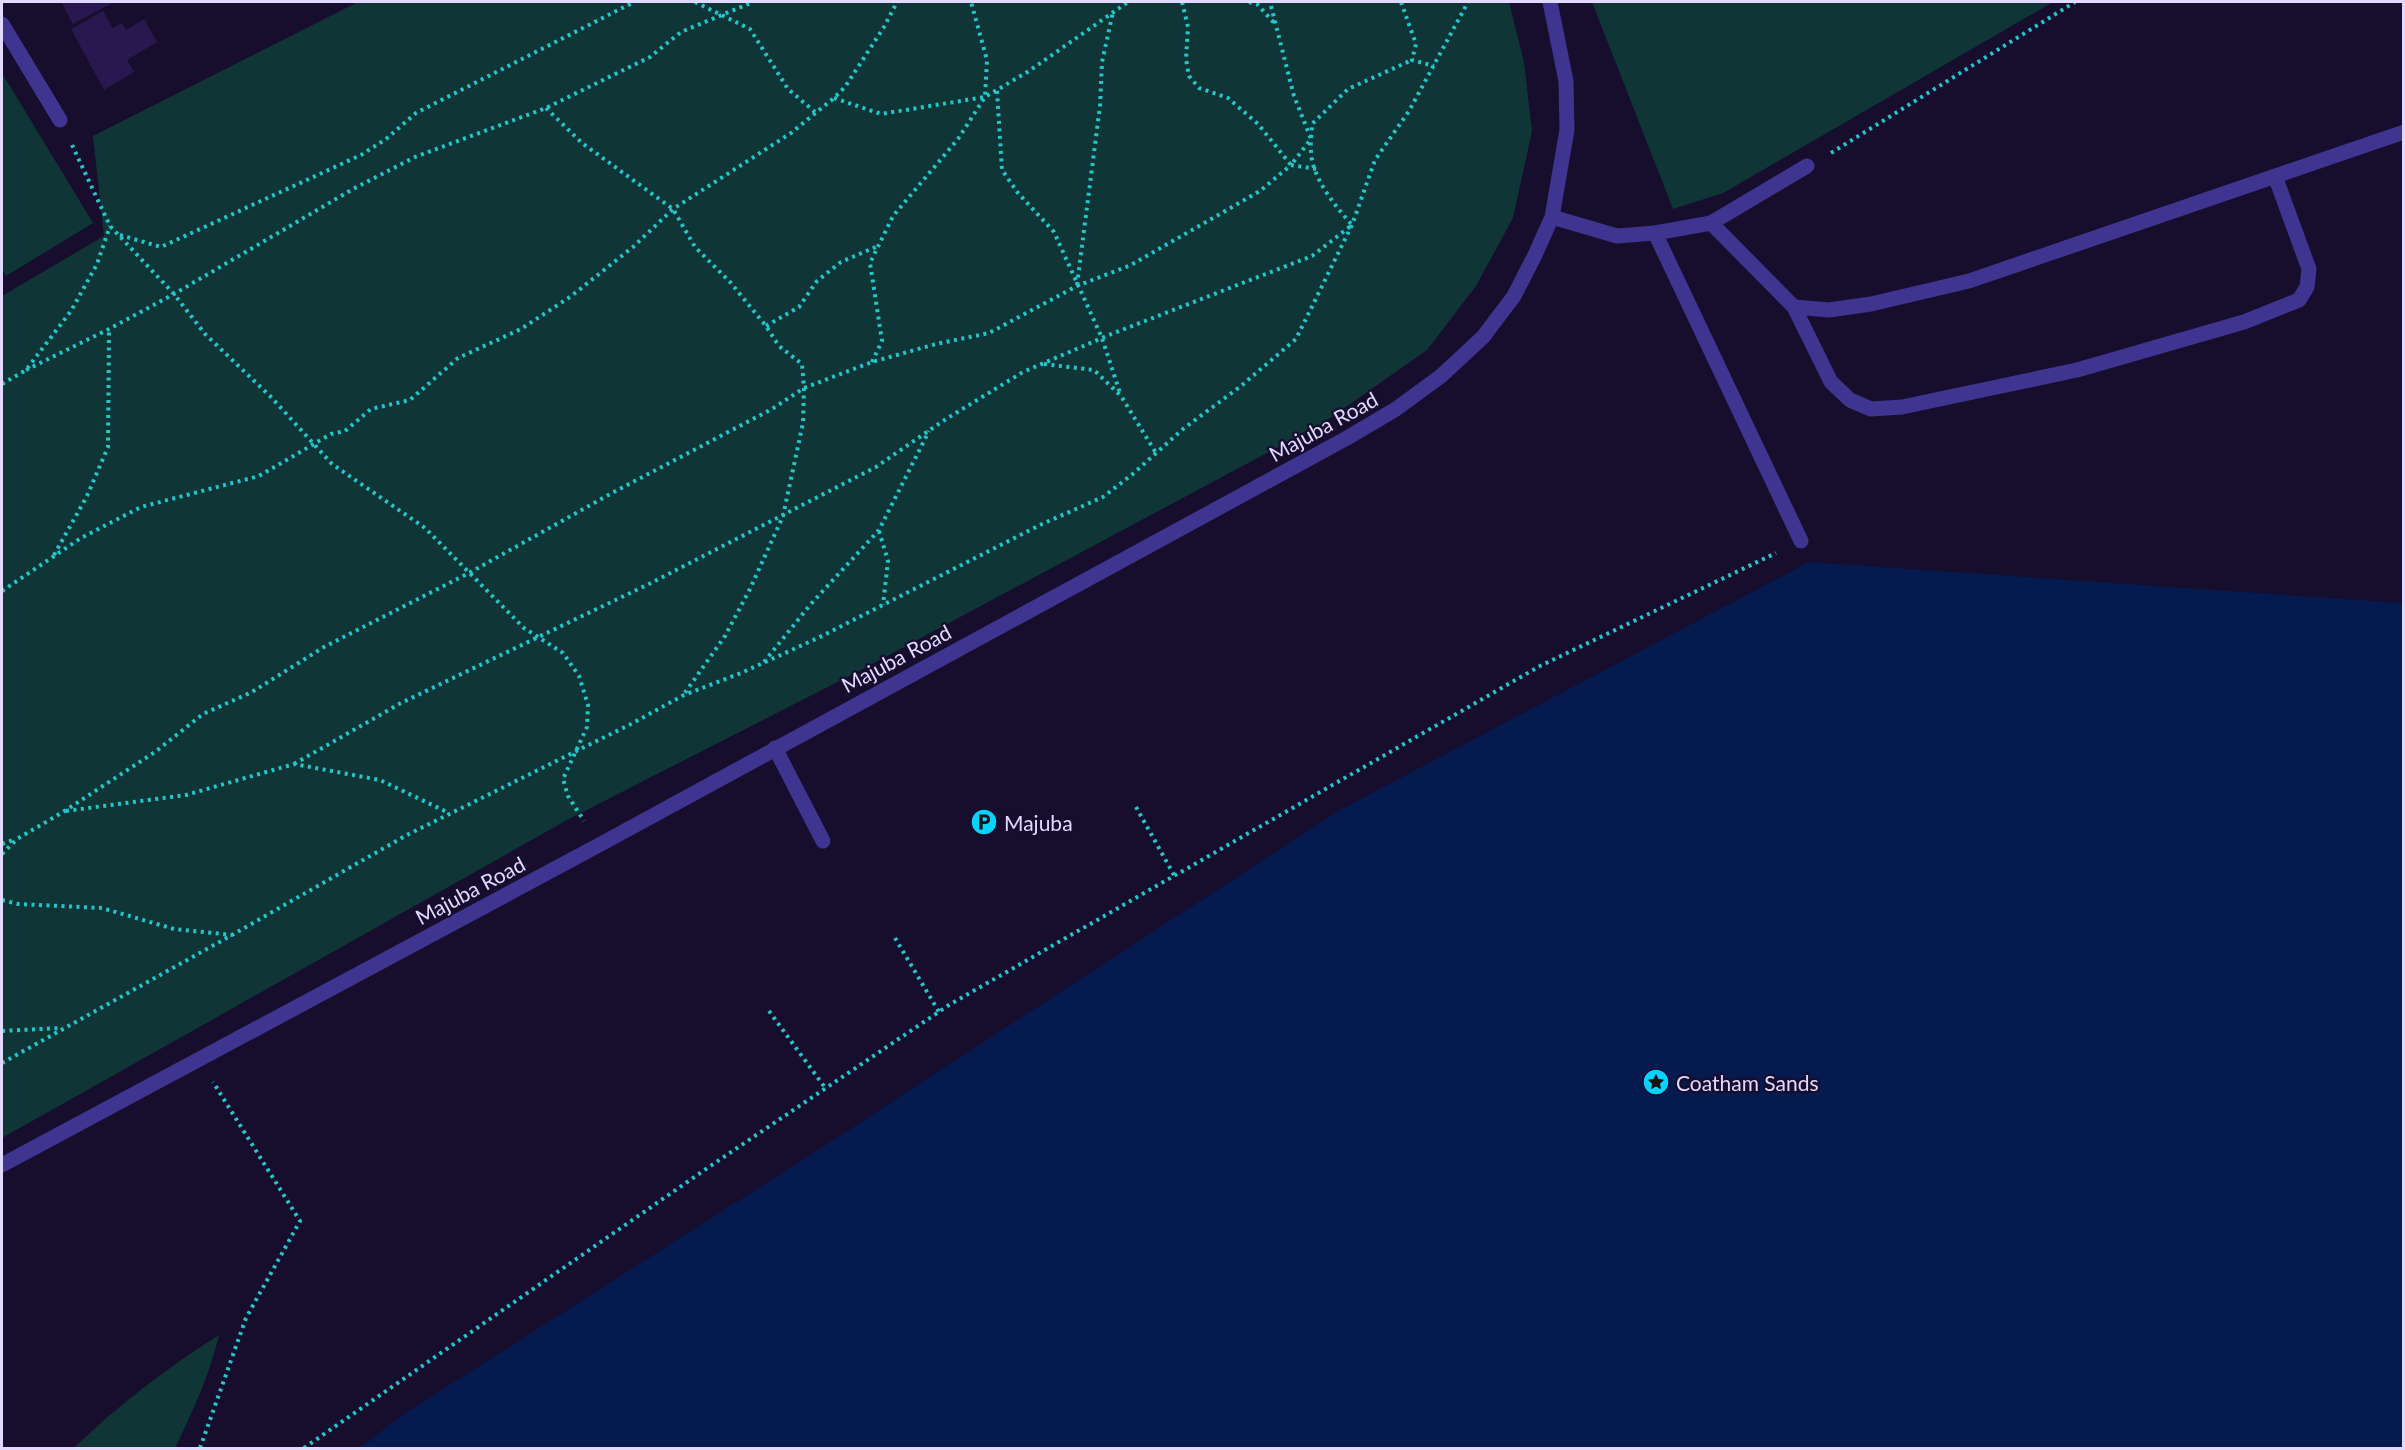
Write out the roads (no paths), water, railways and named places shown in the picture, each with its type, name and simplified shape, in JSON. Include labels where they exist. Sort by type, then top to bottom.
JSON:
[{"type":"street","name":"Majuba Road","points":[[2,1165],[599,845],[1326,449],[1396,409],[1441,376],[1483,337],[1514,296],[1552,217],[1567,130],[1566,81],[1550,2]]},
{"type":"street","points":[[2,24],[60,120]]},
{"type":"street","points":[[1794,307],[1829,310],[1861,306],[1969,281],[2403,132]]},
{"type":"street","points":[[1552,217],[1617,236],[1655,233],[1711,223],[1807,166]]},
{"type":"street","points":[[1711,223],[1794,307],[1831,381],[1851,400],[1871,409],[1902,407],[2077,370],[2244,322],[2299,300],[2307,287],[2309,269],[2275,176]]},
{"type":"street","points":[[1655,233],[1801,541]]},
{"type":"street","points":[[775,748],[823,841]]},
{"type":"water","name":"Coatham Sands","points":[[1809,562],[2403,603],[2403,1448],[359,1448],[404,1414],[818,1150],[1340,810]]},
{"type":"place","name":"Majuba","points":[[984,822]]},
{"type":"place","name":"Coatham Sands","points":[[1656,1082]]}]
